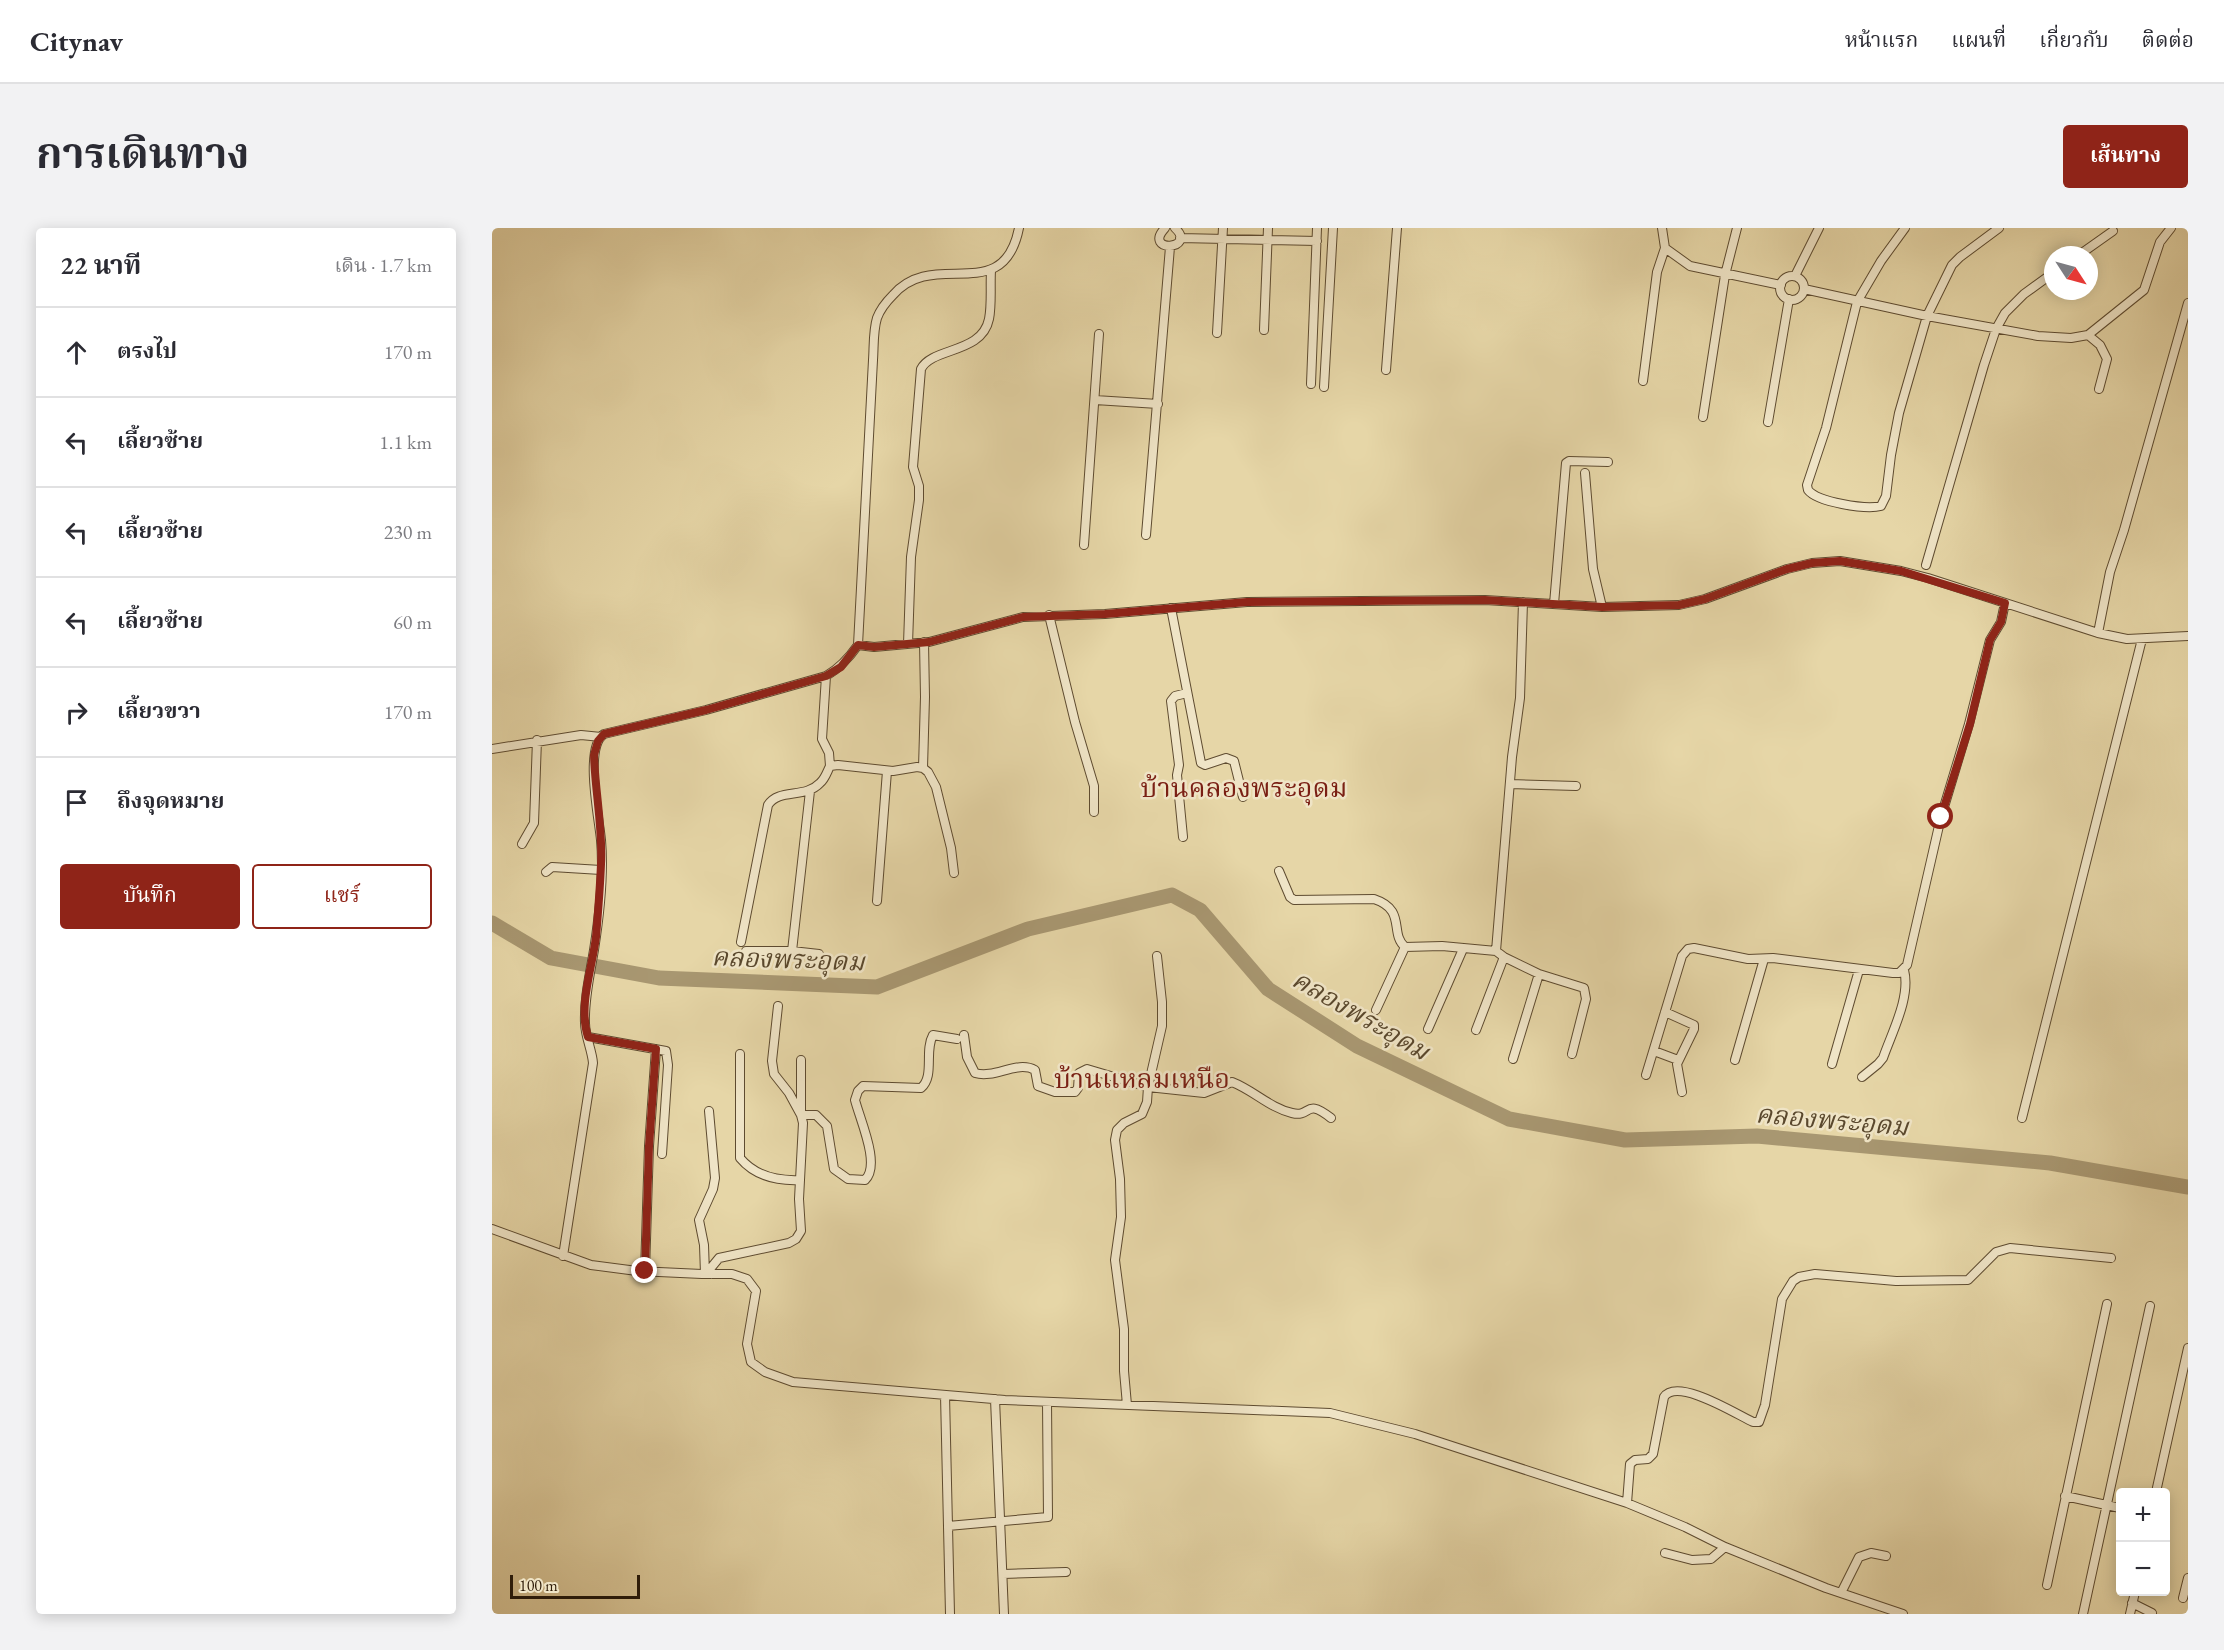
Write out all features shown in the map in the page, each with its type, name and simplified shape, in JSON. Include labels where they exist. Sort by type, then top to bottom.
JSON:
[{"type":"street","points":[[492,749],[581,735],[601,737],[826,676],[841,667],[858,645],[873,360],[878,316],[899,288],[912,278],[933,274],[991,271],[1002,264],[1012,249],[1019,228]]},
{"type":"street","points":[[1165,228],[1160,239],[1164,245],[1170,247],[1177,244],[1180,238],[1175,228]]},
{"type":"street","points":[[1217,333],[1222,228]]},
{"type":"street","points":[[1264,330],[1268,228]]},
{"type":"street","points":[[1311,384],[1317,228]]},
{"type":"street","points":[[1324,387],[1333,228]]},
{"type":"street","points":[[1386,370],[1398,228]]},
{"type":"street","points":[[1643,381],[1657,272],[1665,248],[1662,228]]},
{"type":"street","points":[[1703,417],[1725,275],[1737,228]]},
{"type":"street","points":[[1795,276],[1819,228]]},
{"type":"street","points":[[1905,228],[1881,261],[1857,302],[1826,428],[1807,485],[1808,490],[1815,496],[1863,508],[1881,506],[1886,496],[1899,413],[1927,316],[1952,265],[1999,228]]},
{"type":"street","points":[[1804,289],[1857,302],[1996,329],[2037,336],[2071,338],[2088,335],[2144,290],[2160,242],[2171,228]]},
{"type":"street","points":[[2092,246],[2113,231]]},
{"type":"street","points":[[1180,238],[1317,241]]},
{"type":"street","points":[[1146,535],[1170,247]]},
{"type":"street","points":[[1665,248],[1690,266],[1781,285]]},
{"type":"street","points":[[908,644],[911,557],[919,500],[919,486],[913,467],[921,369],[927,360],[964,348],[983,332],[989,319],[991,271]]},
{"type":"street","points":[[1795,276],[1803,283],[1804,289],[1797,298],[1789,299],[1783,295],[1781,285],[1788,277],[1795,276]]},
{"type":"street","points":[[1926,565],[1996,329],[2005,314],[2024,294],[2044,280]]},
{"type":"street","points":[[1768,422],[1789,299]]},
{"type":"street","points":[[2098,633],[2110,572],[2188,303]]},
{"type":"street","points":[[1084,545],[1099,334]]},
{"type":"street","points":[[2088,335],[2100,345],[2108,359],[2099,389]]},
{"type":"street","points":[[1095,400],[1158,404]]},
{"type":"street","points":[[1554,604],[1566,463],[1569,461],[1608,462]]},
{"type":"street","points":[[1585,473],[1593,570],[1602,607]]},
{"type":"street","points":[[858,645],[874,647],[924,642],[1023,617],[1105,614],[1247,602],[1485,600],[1602,607],[1679,605],[1705,599],[1787,569],[1812,563],[1840,561],[1901,571],[2098,633],[2127,639],[2188,636]]},
{"type":"street","points":[[1496,951],[1510,784],[1520,698],[1523,602]]},
{"type":"street","points":[[1646,1075],[1682,956],[1688,949],[1694,948],[1748,959],[1858,970],[1893,973],[1904,970],[1941,817],[1970,724],[1990,640],[2001,622],[2005,603]]},
{"type":"street","points":[[1172,608],[1201,763],[1205,765],[1226,758],[1234,761],[1243,797]]},
{"type":"street","points":[[1049,615],[1075,722],[1094,786],[1094,813]]},
{"type":"street","points":[[2022,1118],[2142,639]]},
{"type":"street","points":[[922,768],[925,697],[924,642]]},
{"type":"street","points":[[741,942],[768,805],[774,798],[780,796],[797,795],[810,791],[823,781],[830,766],[829,753],[822,739],[826,676]]},
{"type":"street","points":[[1183,837],[1177,776],[1179,765],[1171,701],[1175,696],[1187,693]]},
{"type":"street","points":[[563,1256],[593,1063],[584,1025],[586,997],[596,938],[601,870],[602,847],[594,755],[601,737]]},
{"type":"street","points":[[522,844],[534,823],[537,741]]},
{"type":"street","points":[[830,766],[887,771],[922,768],[928,772],[936,787],[951,848],[954,873]]},
{"type":"street","points":[[878,901],[887,771]]},
{"type":"street","points":[[1510,784],[1576,786]]},
{"type":"street","points":[[792,951],[810,791]]},
{"type":"street","points":[[546,872],[552,867],[601,870]]},
{"type":"street","points":[[1279,871],[1290,897],[1294,900],[1374,899],[1386,904],[1394,913],[1400,942],[1405,947],[1442,946],[1496,951],[1539,974],[1579,986],[1586,991],[1586,999],[1572,1054]]},
{"type":"street","points":[[1376,1010],[1405,947]]},
{"type":"street","points":[[1428,1029],[1463,949]]},
{"type":"street","points":[[746,951],[792,951],[819,954]]},
{"type":"street","points":[[1127,1405],[1124,1329],[1115,1260],[1121,1217],[1115,1140],[1117,1130],[1124,1123],[1142,1114],[1147,1102],[1148,1087],[1162,1026],[1157,956]]},
{"type":"street","points":[[1476,1030],[1504,957]]},
{"type":"street","points":[[1735,1060],[1764,959]]},
{"type":"street","points":[[1832,1064],[1858,970]]},
{"type":"street","points":[[1862,1077],[1883,1058],[1907,981],[1904,970]]},
{"type":"street","points":[[1513,1059],[1539,974]]},
{"type":"street","points":[[778,1006],[772,1061],[774,1074],[789,1093],[801,1114]]},
{"type":"street","points":[[1665,1012],[1694,1025],[1678,1060],[1677,1073],[1682,1092]]},
{"type":"street","points":[[801,1114],[816,1115],[827,1126],[834,1168],[839,1174],[848,1179],[865,1180],[871,1172],[872,1161],[855,1100],[858,1091],[863,1086],[921,1088],[927,1078],[928,1045],[933,1035],[960,1037],[975,1073],[985,1075],[1019,1068],[1032,1068],[1035,1070],[1038,1086],[1044,1089],[1077,1091],[1079,1073],[1087,1069],[1148,1087],[1204,1093],[1232,1082],[1241,1085],[1262,1100],[1292,1113],[1301,1114],[1310,1108],[1317,1108],[1331,1118]]},
{"type":"street","points":[[588,1037],[666,1051],[662,1154]]},
{"type":"street","points":[[645,1271],[649,1146],[656,1049]]},
{"type":"street","points":[[1654,1051],[1678,1060]]},
{"type":"street","points":[[740,1054],[740,1158],[748,1166],[776,1180],[800,1180]]},
{"type":"street","points":[[709,1274],[710,1269],[719,1258],[789,1243],[800,1234],[801,1150],[804,1136],[801,1114],[801,1060]]},
{"type":"street","points":[[709,1111],[715,1178],[713,1189],[699,1220],[709,1274]]},
{"type":"street","points":[[492,1229],[591,1265],[645,1271],[732,1274],[747,1279],[756,1291],[747,1344],[752,1362],[765,1372],[793,1382],[995,1399],[1330,1413],[1414,1434],[1627,1503],[1685,1527],[1725,1547],[1841,1593],[1903,1614]]},
{"type":"street","points":[[1627,1503],[1630,1464],[1635,1460],[1648,1459],[1653,1454],[1664,1397],[1667,1392],[1674,1390],[1714,1401],[1752,1422],[1759,1422],[1765,1405],[1782,1299],[1793,1281],[1799,1277],[1815,1274],[1896,1281],[1968,1280],[1996,1252],[2010,1248],[2111,1258]]},
{"type":"street","points":[[2047,1586],[2107,1304]]},
{"type":"street","points":[[2083,1614],[2150,1306]]},
{"type":"street","points":[[2157,1488],[2185,1370],[2188,1348]]},
{"type":"street","points":[[945,1395],[950,1614]]},
{"type":"street","points":[[995,1399],[1004,1614]]},
{"type":"street","points":[[948,1526],[1048,1517],[1047,1402]]},
{"type":"street","points":[[2065,1496],[2116,1507]]},
{"type":"street","points":[[1665,1553],[1692,1560],[1711,1560],[1725,1547]]},
{"type":"street","points":[[1841,1593],[1859,1557],[1870,1553],[1886,1556]]},
{"type":"street","points":[[1003,1574],[1066,1572]]},
{"type":"street","points":[[2183,1598],[2188,1578]]},
{"type":"street","points":[[2131,1613],[2134,1596]]},
{"type":"street","points":[[2132,1603],[2152,1613]]},
{"type":"waterway","name":"คลองพระอุดม","points":[[492,923],[551,958],[659,978],[877,987],[1028,929],[1172,895],[1200,910],[1268,989],[1357,1046],[1509,1119],[1625,1140],[1757,1136],[2050,1163],[2188,1187]]},
{"type":"district","name":"บ้านคลองพระอุดม","points":[[1244,788]]},
{"type":"district","name":"บ้านแหลมเหนือ","points":[[1142,1079]]},
{"type":"route","points":[[645,1271],[649,1146],[656,1049],[588,1037],[584,1025],[586,997],[596,938],[602,847],[594,768],[596,745],[604,734],[657,723],[826,676],[841,667],[858,645],[874,647],[929,642],[994,623],[1041,615],[1105,614],[1247,602],[1485,600],[1602,607],[1679,605],[1705,599],[1787,569],[1812,563],[1840,561],[1901,571],[2005,603],[2001,622],[1992,633],[1970,724],[1941,817]]}]
